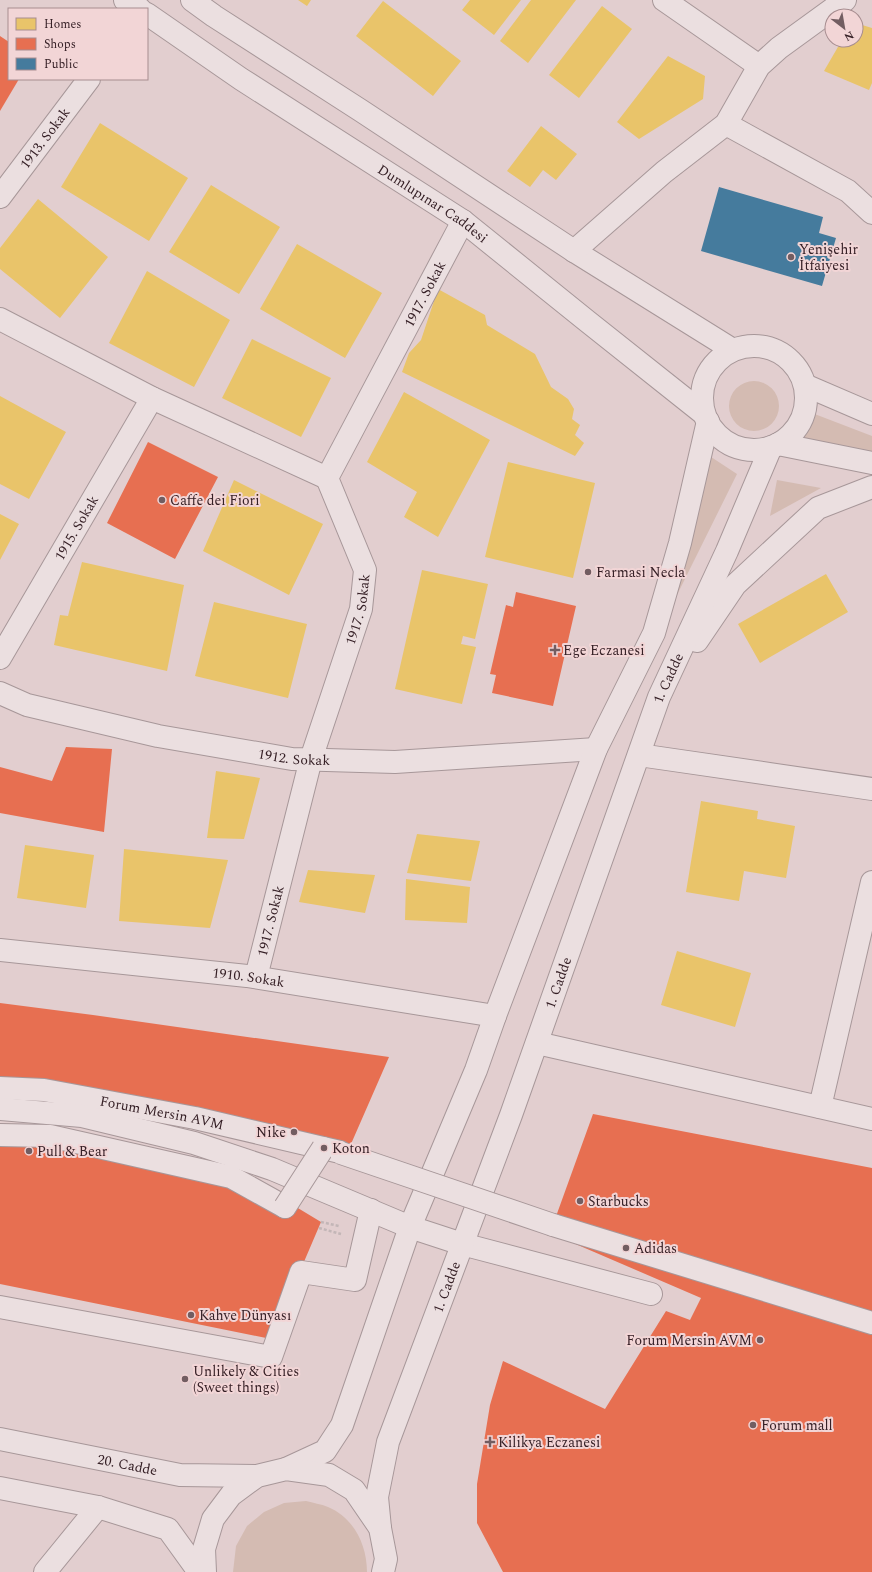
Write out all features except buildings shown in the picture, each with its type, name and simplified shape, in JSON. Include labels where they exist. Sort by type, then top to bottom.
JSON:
[{"type":"street","points":[[125,0],[138,8]]},
{"type":"street","points":[[192,0],[214,16],[574,251],[733,350]]},
{"type":"street","points":[[664,0],[759,66]]},
{"type":"street","points":[[574,251],[664,172],[726,124],[759,66],[779,48],[845,0]]},
{"type":"street","name":"Dumlupınar Caddesi","points":[[148,15],[241,79],[463,221],[706,417]]},
{"type":"street","name":"1913. Sokak","points":[[0,197],[7,175],[88,80]]},
{"type":"street","points":[[726,124],[848,192],[872,213]]},
{"type":"street","name":"1917. Sokak","points":[[256,977],[311,760],[361,608],[365,570],[327,478],[463,221]]},
{"type":"street","points":[[0,319],[152,398],[327,478]]},
{"type":"street","points":[[751,346],[769,348],[785,356],[798,368],[807,386],[806,400],[803,415],[796,428],[785,440],[774,445],[755,450],[738,448],[723,440],[712,428],[706,417],[702,398],[704,383],[710,369],[721,358],[733,350],[751,346]]},
{"type":"street","points":[[807,386],[872,414]]},
{"type":"street","name":"1915. Sokak","points":[[0,658],[152,398]]},
{"type":"street","points":[[205,1572],[204,1549],[213,1519],[230,1495],[257,1476],[286,1469],[324,1451],[342,1425],[410,1226],[476,1070],[596,748],[654,632],[680,543],[706,417]]},
{"type":"street","points":[[774,445],[872,463]]},
{"type":"street","name":"1. Cadde","points":[[383,1572],[386,1559],[377,1497],[388,1442],[511,1115],[660,697],[774,445]]},
{"type":"street","points":[[660,697],[735,585],[818,508],[872,487]]},
{"type":"street","name":"1912. Sokak","points":[[0,693],[27,705],[158,736],[292,759],[395,762],[596,748]]},
{"type":"street","points":[[639,755],[872,789]]},
{"type":"street","points":[[820,1107],[872,882]]},
{"type":"street","name":"1910. Sokak","points":[[0,950],[256,977],[495,1016]]},
{"type":"street","points":[[537,1043],[872,1119]]},
{"type":"street","name":"Forum Mersin AVM","points":[[0,1088],[44,1090],[195,1118],[332,1150],[553,1225],[872,1323]]},
{"type":"street","name":"Forum Mersin AVM","points":[[0,1109],[82,1116],[194,1143],[272,1169],[410,1226],[462,1244],[651,1294]]},
{"type":"street","points":[[0,1135],[50,1136],[231,1177],[285,1207],[332,1150]]},
{"type":"street","points":[[0,1307],[271,1357],[301,1272],[355,1280],[371,1210]]},
{"type":"street","points":[[0,1422],[6,1440]]},
{"type":"street","name":"20. Cadde","points":[[6,1440],[180,1475],[257,1476]]},
{"type":"street","points":[[286,1469],[328,1474],[354,1490],[382,1534],[399,1572]]},
{"type":"street","points":[[0,1488],[98,1507],[168,1529],[199,1572]]},
{"type":"street","points":[[45,1572],[98,1507]]},
{"type":"shaded area","points":[[749,381],[759,381],[772,388],[779,401],[779,411],[772,424],[759,431],[749,431],[740,427],[733,420],[729,411],[729,401],[733,392],[740,385]]},
{"type":"shaded area","points":[[812,413],[872,436],[872,453],[801,446]]},
{"type":"shaded area","points":[[705,453],[737,474],[676,597]]},
{"type":"shaded area","points":[[777,480],[821,488],[770,516]]},
{"type":"shaded area","points":[[306,1501],[325,1506],[337,1512],[352,1525],[362,1542],[365,1552],[367,1572],[233,1572],[236,1546],[247,1526],[264,1512],[284,1503]]},
{"type":"place","name":"Yenişehir İtfaiyesi","points":[[791,257]]},
{"type":"place","name":"Caffe dei Fiori","points":[[162,500]]},
{"type":"place","name":"Farmasi Necla","points":[[588,572]]},
{"type":"place","name":"Ege Eczanesi","points":[[555,650]]},
{"type":"place","name":"Nike","points":[[294,1132]]},
{"type":"place","name":"Koton","points":[[324,1148]]},
{"type":"place","name":"Pull & Bear","points":[[29,1151]]},
{"type":"place","name":"Starbucks","points":[[580,1201]]},
{"type":"place","name":"Adidas","points":[[626,1248]]},
{"type":"place","name":"Kahve Dünyası","points":[[191,1315]]},
{"type":"place","name":"Forum Mersin AVM","points":[[760,1340]]},
{"type":"place","name":"Unlikely & Cities (Sweet things)","points":[[185,1379]]},
{"type":"place","name":"Forum mall","points":[[753,1425]]},
{"type":"place","name":"Kilikya Eczanesi","points":[[490,1442]]}]
